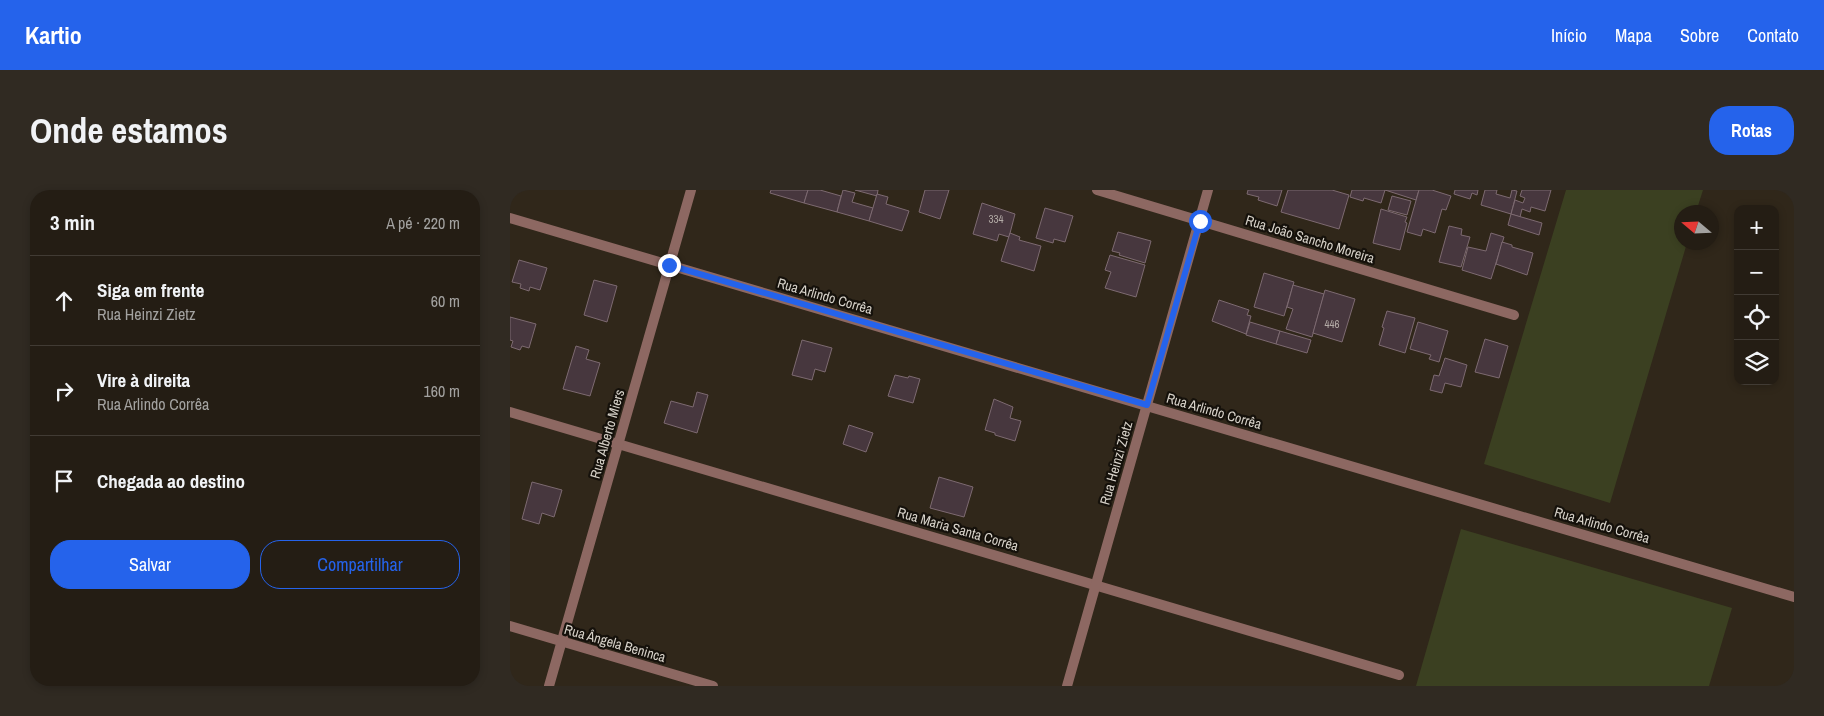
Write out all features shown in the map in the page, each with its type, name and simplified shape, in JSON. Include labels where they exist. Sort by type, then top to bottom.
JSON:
[{"type":"street","name":"Rua Alberto Miers","points":[[549,686],[690,190]]},
{"type":"street","name":"Rua João Sancho Moreira","points":[[1097,190],[1514,315]]},
{"type":"street","name":"Rua Heinzi Zietz","points":[[1068,686],[1208,190]]},
{"type":"street","name":"Rua Arlindo Corrêa","points":[[510,218],[1794,597]]},
{"type":"street","name":"Rua Maria Santa Corrêa","points":[[510,412],[1398,674]]},
{"type":"street","name":"Rua Ângela Beninca","points":[[510,626],[713,686]]},
{"type":"green space","points":[[1566,190],[1703,190],[1698,205],[1674,205],[1674,250],[1685,250],[1610,503],[1484,464]]},
{"type":"green space","points":[[1461,529],[1732,608],[1709,686],[1416,686]]},
{"type":"building","points":[[771,190],[808,190],[804,203],[770,193]]},
{"type":"building","points":[[808,190],[820,190],[841,196],[837,212],[804,203]]},
{"type":"building","points":[[843,190],[855,193],[852,202],[873,208],[869,221],[837,212]]},
{"type":"building","points":[[855,190],[878,190],[877,196]]},
{"type":"building","points":[[925,190],[949,190],[940,219],[919,212]]},
{"type":"building","points":[[1248,190],[1282,190],[1277,206],[1258,200],[1259,197],[1247,194]]},
{"type":"building","points":[[1288,190],[1332,190],[1349,195],[1339,229],[1281,212]]},
{"type":"building","points":[[1352,190],[1385,190],[1381,203],[1364,198],[1363,201],[1350,197]]},
{"type":"building","points":[[1385,190],[1419,190],[1416,200]]},
{"type":"building","points":[[1419,190],[1432,190],[1451,196],[1446,210],[1442,209],[1435,233],[1423,229],[1421,236],[1407,232]]},
{"type":"building","points":[[1455,190],[1478,190],[1477,195],[1472,193],[1470,199],[1454,194]]},
{"type":"building","points":[[1485,190],[1497,190],[1496,194],[1510,198],[1512,190],[1517,191],[1511,214],[1481,205]]},
{"type":"building","points":[[1522,190],[1551,190],[1545,211],[1531,207],[1530,212],[1522,209],[1520,217],[1511,214],[1515,200],[1523,203],[1525,198],[1520,196]]},
{"type":"building","points":[[877,194],[888,197],[886,204],[909,211],[902,231],[869,221]]},
{"type":"building","points":[[1392,196],[1411,201],[1407,215],[1388,210]]},
{"type":"building","points":[[982,203],[1015,214],[1009,237],[999,234],[997,241],[973,234]]},
{"type":"building","points":[[1045,208],[1073,216],[1065,242],[1054,239],[1053,243],[1036,238]]},
{"type":"building","points":[[1381,209],[1407,217],[1400,250],[1373,243]]},
{"type":"building","points":[[1511,214],[1542,223],[1539,235],[1508,225]]},
{"type":"building","points":[[1449,226],[1462,229],[1461,235],[1470,237],[1461,267],[1439,262]]},
{"type":"building","points":[[1118,232],[1151,241],[1145,263],[1112,251]]},
{"type":"building","points":[[1010,233],[1020,237],[1019,240],[1041,246],[1034,271],[1001,261]]},
{"type":"building","points":[[1491,233],[1504,237],[1491,279],[1462,270],[1468,247],[1486,251]]},
{"type":"building","points":[[1502,242],[1533,253],[1527,275],[1496,264]]},
{"type":"building","points":[[1110,255],[1145,265],[1136,297],[1105,288],[1111,272],[1105,270]]},
{"type":"building","points":[[519,260],[547,268],[540,290],[530,287],[529,291],[520,288],[521,284],[512,282]]},
{"type":"building","points":[[1264,273],[1294,282],[1284,316],[1254,307]]},
{"type":"building","points":[[594,280],[617,286],[607,322],[584,315]]},
{"type":"building","points":[[1293,285],[1324,294],[1312,337],[1286,329],[1293,309],[1287,307]]},
{"type":"building","points":[[1325,290],[1355,299],[1342,342],[1313,333]]},
{"type":"building","points":[[1219,300],[1249,310],[1247,315],[1251,316],[1246,334],[1212,321]]},
{"type":"building","points":[[1387,311],[1415,318],[1405,353],[1379,345]]},
{"type":"building","points":[[510,317],[536,324],[529,348],[522,346],[520,350],[511,347],[513,341],[510,340]]},
{"type":"building","points":[[1250,322],[1280,331],[1276,344],[1246,335]]},
{"type":"building","points":[[1418,322],[1448,331],[1439,362],[1429,359],[1431,355],[1410,349]]},
{"type":"building","points":[[1280,331],[1311,340],[1307,353],[1276,344]]},
{"type":"building","points":[[1485,339],[1508,346],[1499,378],[1475,372]]},
{"type":"building","points":[[802,340],[832,348],[825,372],[815,369],[812,380],[792,375]]},
{"type":"building","points":[[576,346],[589,350],[586,359],[600,363],[590,396],[563,389]]},
{"type":"building","points":[[1445,358],[1467,365],[1461,387],[1445,383],[1442,393],[1430,390],[1434,375],[1439,376]]},
{"type":"building","points":[[895,375],[920,379],[913,403],[888,396]]},
{"type":"building","points":[[697,392],[708,395],[697,433],[664,423],[671,401],[693,407]]},
{"type":"building","points":[[994,399],[1013,407],[1010,418],[1021,421],[1015,441],[985,430]]},
{"type":"building","points":[[849,425],[873,433],[866,452],[843,444]]},
{"type":"building","points":[[939,477],[973,487],[964,517],[930,508]]},
{"type":"building","points":[[532,482],[562,490],[554,517],[542,513],[539,524],[522,519]]},
{"type":"route","points":[[669,265],[1147,405],[1200,221]]}]
